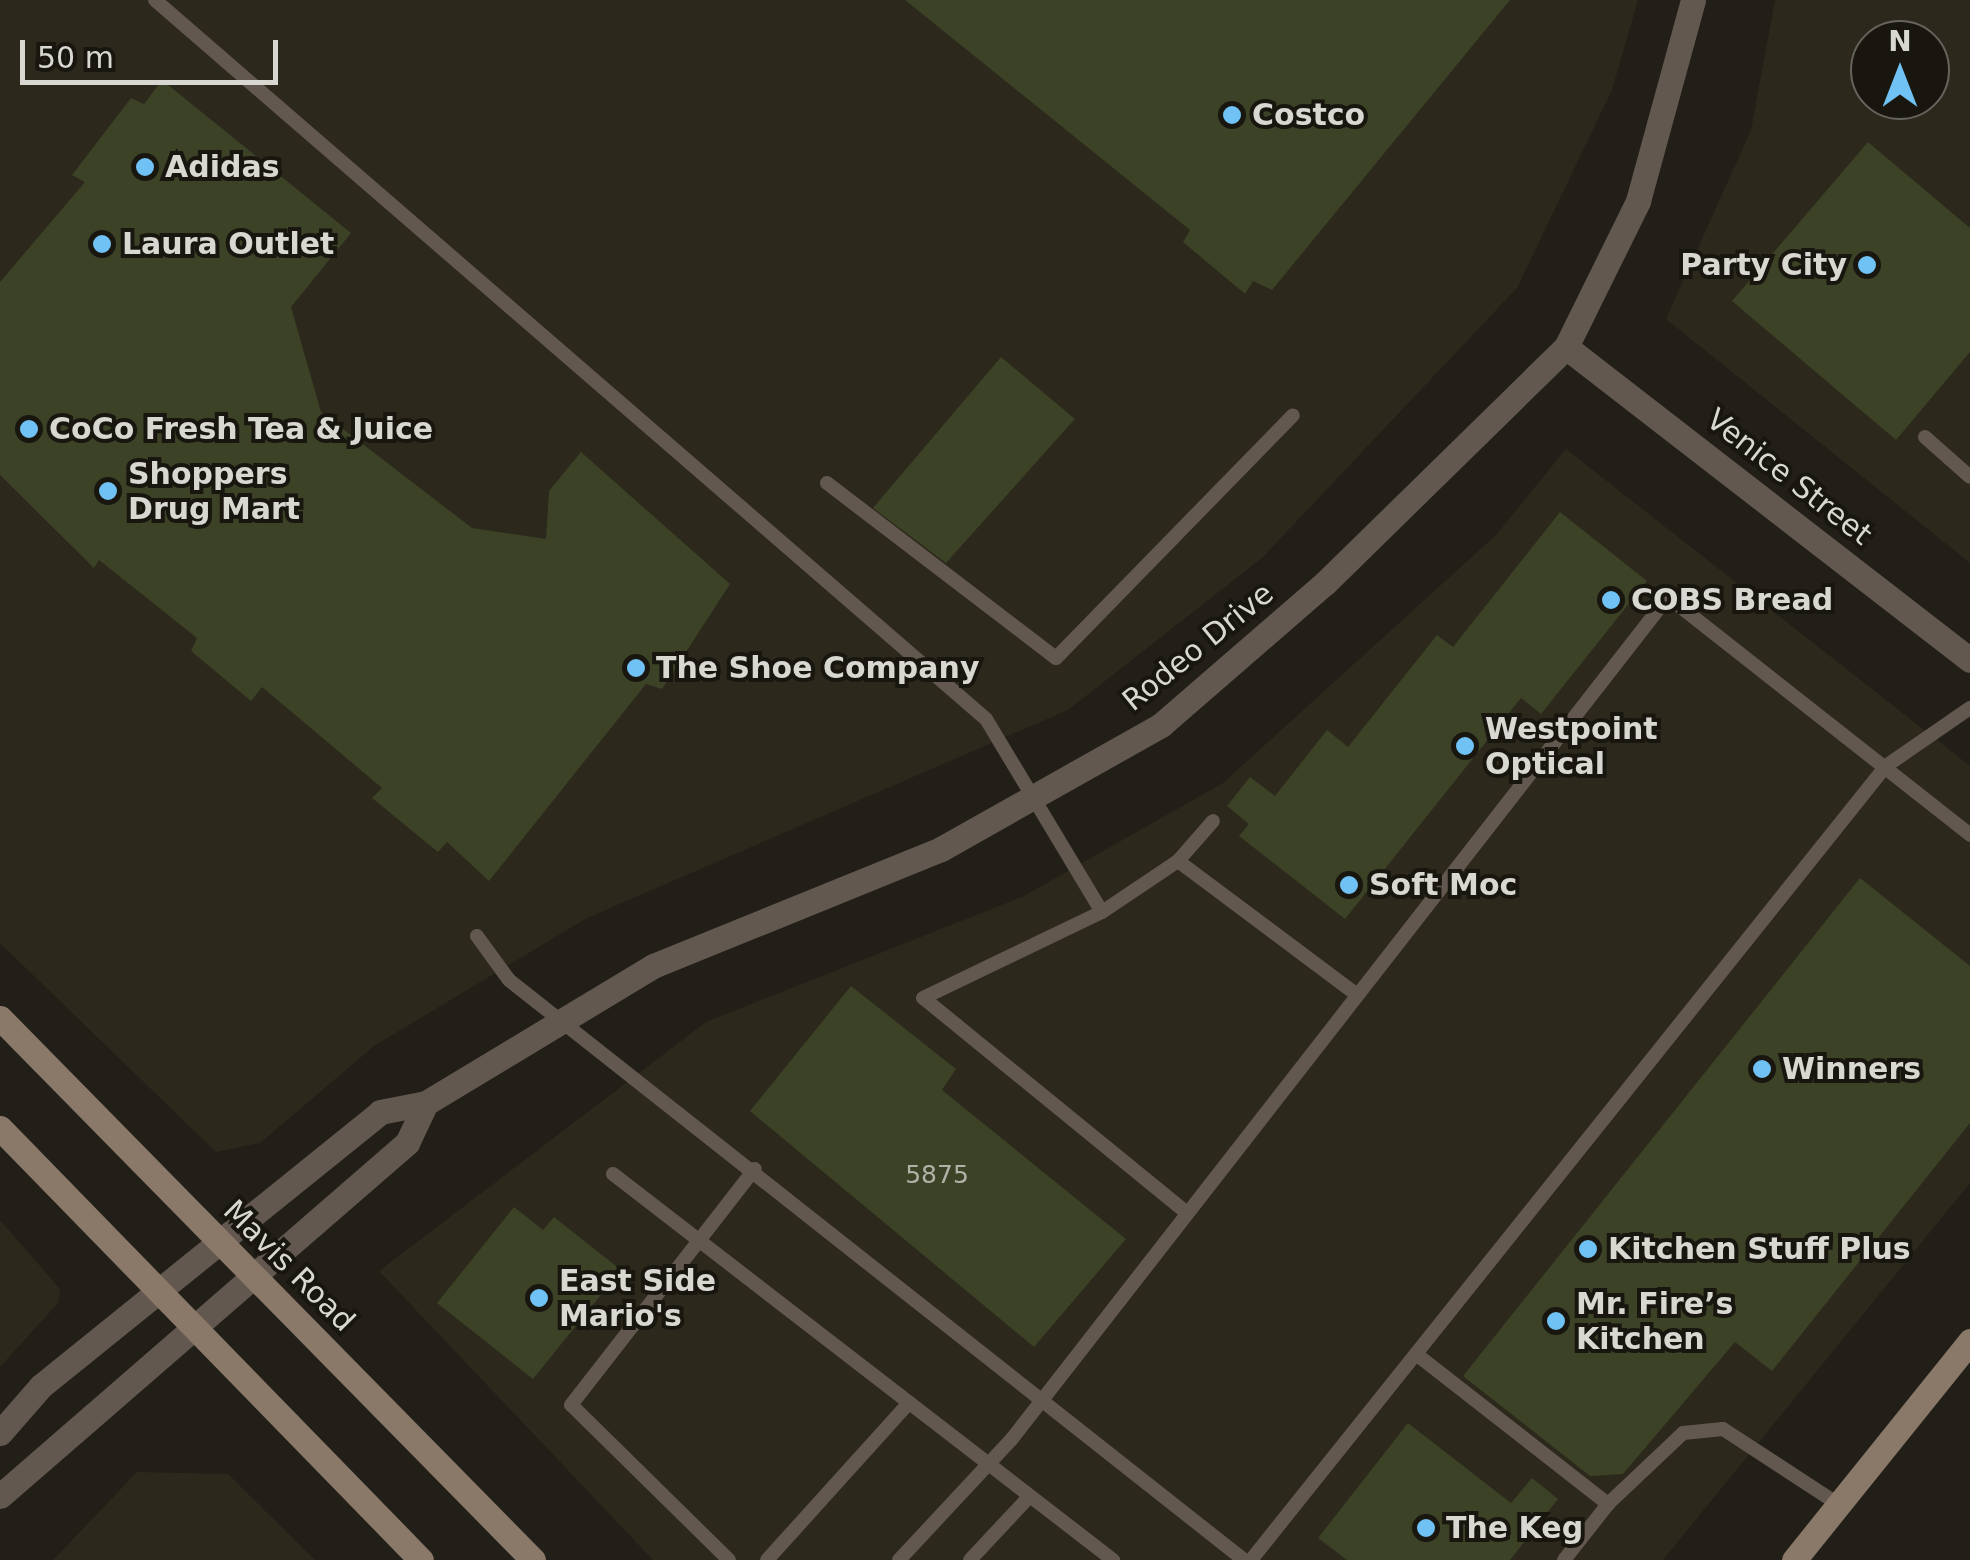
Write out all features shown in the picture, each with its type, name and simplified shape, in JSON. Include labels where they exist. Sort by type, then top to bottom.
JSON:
[{"type":"main road","name":"Mavis Road","points":[[0,1018],[533,1560]]},
{"type":"main road","points":[[0,1128],[161,1288],[421,1560]]},
{"type":"main road","points":[[1794,1560],[1970,1341]]},
{"type":"street","name":"Rodeo Drive","points":[[0,1433],[41,1386],[380,1112],[426,1103],[563,1016],[653,966],[1031,804],[1176,712],[1368,543],[1566,347],[1638,201],[1692,0]]},
{"type":"street","name":"Venice Street","points":[[1566,347],[1970,660]]},
{"type":"street","points":[[0,1496],[197,1330],[407,1144],[426,1103]]},
{"type":"lane","points":[[155,0],[986,719],[1031,804],[1102,912]]},
{"type":"lane","points":[[827,482],[1056,658],[1293,415]]},
{"type":"lane","points":[[1925,438],[1970,477]]},
{"type":"lane","points":[[899,1560],[987,1467],[1043,1398],[1668,598],[1970,835]]},
{"type":"lane","points":[[478,936],[509,980],[563,1016],[1247,1560],[1886,766],[1970,708]]},
{"type":"lane","points":[[1187,1213],[923,998],[1102,912],[1178,861],[1213,821]]},
{"type":"lane","points":[[1178,861],[1357,995]]},
{"type":"lane","points":[[728,1560],[571,1405],[755,1169]]},
{"type":"lane","points":[[613,1174],[906,1406],[1113,1560]]},
{"type":"lane","points":[[1416,1354],[1608,1504]]},
{"type":"lane","points":[[767,1560],[906,1406]]},
{"type":"lane","points":[[1564,1560],[1608,1504],[1684,1433],[1723,1429],[1838,1504]]},
{"type":"lane","points":[[970,1560],[1028,1497]]},
{"type":"shaded area","points":[[0,0],[1638,0],[1612,90],[1517,288],[1262,558],[1068,710],[587,918],[374,1046],[260,1143],[216,1152],[0,943]]},
{"type":"shaded area","points":[[1775,0],[1970,0],[1970,563],[1666,319],[1751,130]]},
{"type":"shaded area","points":[[1566,449],[1970,766],[1970,1183],[1663,1560],[653,1560],[379,1271],[706,1022],[1022,897],[1223,783],[1496,535]]},
{"type":"shaded area","points":[[0,1220],[60,1289],[58,1303],[0,1367]]},
{"type":"shaded area","points":[[137,1472],[228,1474],[315,1560],[53,1560]]},
{"type":"building","name":"Costco","points":[[905,0],[1510,0],[1272,290],[1253,281],[1245,294],[1183,242],[1190,230]]},
{"type":"building","points":[[162,80],[351,233],[291,307],[321,412],[472,528],[546,539],[549,491],[581,452],[730,584],[662,689],[646,684],[489,881],[447,842],[438,852],[372,798],[382,788],[262,687],[251,701],[191,651],[197,638],[99,560],[94,568],[0,475],[0,282],[85,182],[72,175],[131,98],[144,104]]},
{"type":"building","name":"Party City","points":[[1868,142],[1970,228],[1970,352],[1896,440],[1732,301]]},
{"type":"building","points":[[1001,357],[1075,419],[946,563],[873,508]]},
{"type":"building","points":[[1560,512],[1647,581],[1541,714],[1521,698],[1345,919],[1239,836],[1249,824],[1227,806],[1250,777],[1275,796],[1327,730],[1348,747],[1437,635],[1453,647]]},
{"type":"building","points":[[1860,878],[1970,966],[1970,1123],[1772,1371],[1735,1342],[1623,1474],[1590,1476],[1463,1376]]},
{"type":"building","points":[[851,986],[956,1069],[942,1090],[1126,1239],[1034,1347],[750,1111]]},
{"type":"building","points":[[514,1207],[543,1230],[554,1217],[621,1270],[533,1379],[437,1303]]},
{"type":"building","points":[[1408,1423],[1511,1503],[1532,1478],[1558,1499],[1510,1560],[1347,1560],[1318,1538]]},
{"type":"place","name":"Costco","points":[[1232,115]]},
{"type":"place","name":"Adidas","points":[[145,167]]},
{"type":"place","name":"Laura Outlet","points":[[102,244]]},
{"type":"place","name":"Party City","points":[[1867,265]]},
{"type":"place","name":"CoCo Fresh Tea & Juice","points":[[29,429]]},
{"type":"place","name":"Shoppers Drug Mart","points":[[108,491]]},
{"type":"place","name":"COBS Bread","points":[[1611,600]]},
{"type":"place","name":"The Shoe Company","points":[[636,668]]},
{"type":"place","name":"Westpoint Optical","points":[[1465,746]]},
{"type":"place","name":"Soft Moc","points":[[1349,885]]},
{"type":"place","name":"Winners","points":[[1762,1069]]},
{"type":"place","name":"Kitchen Stuff Plus","points":[[1588,1249]]},
{"type":"place","name":"East Side Mario's","points":[[539,1298]]},
{"type":"place","name":"Mr. Fire’s Kitchen","points":[[1556,1321]]},
{"type":"place","name":"The Keg","points":[[1426,1528]]}]
